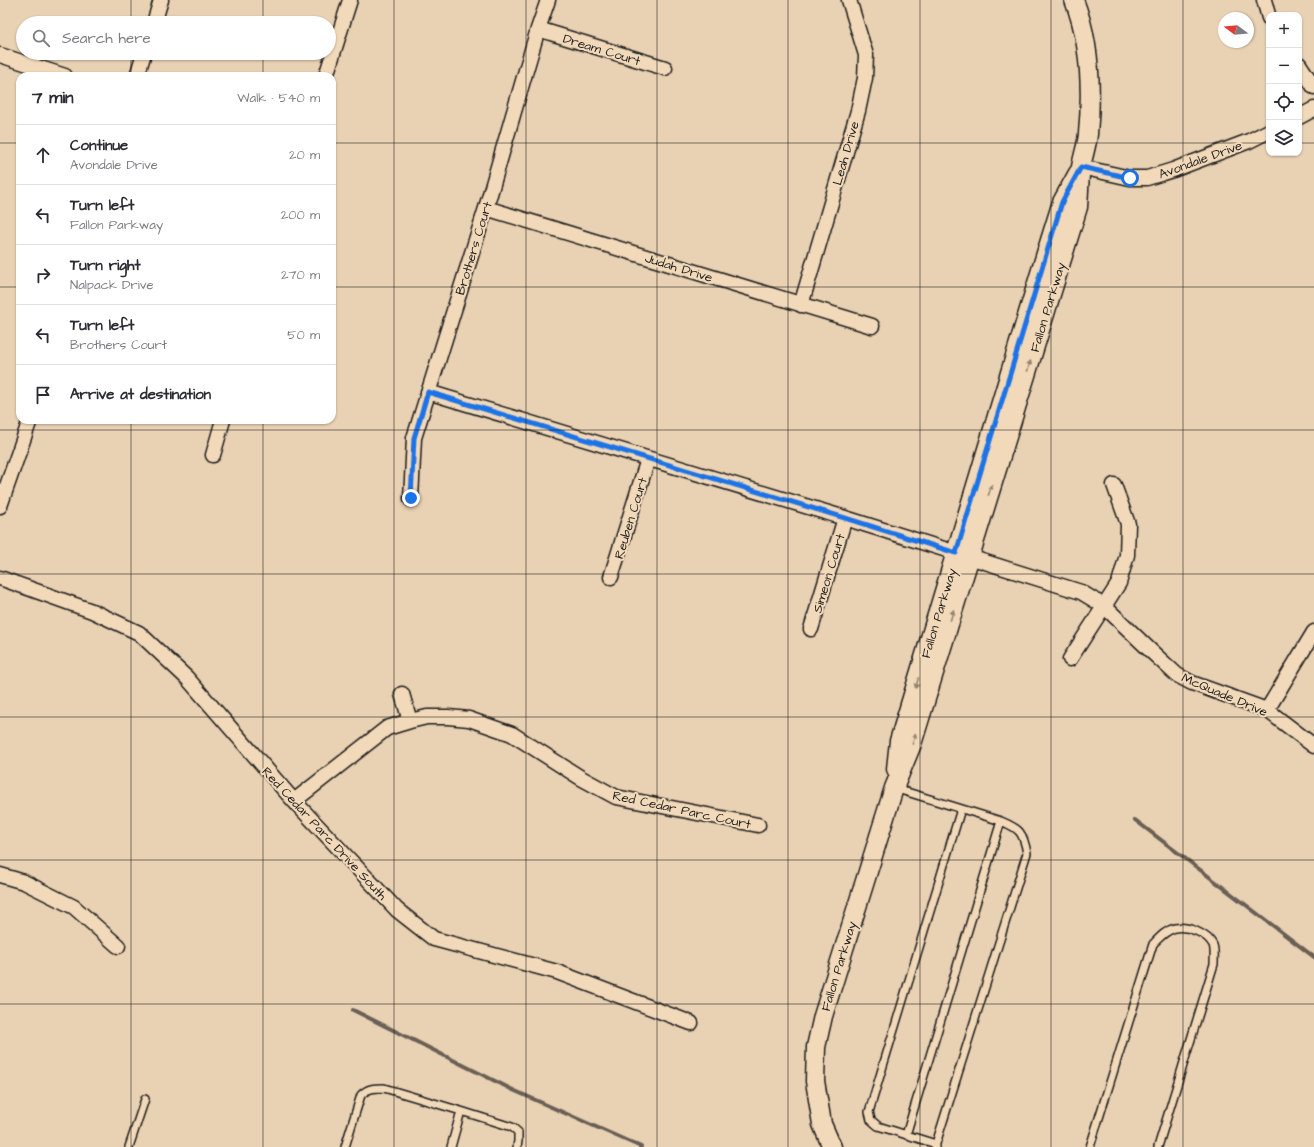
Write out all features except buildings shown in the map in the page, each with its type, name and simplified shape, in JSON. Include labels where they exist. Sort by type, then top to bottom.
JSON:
[{"type":"street","points":[[156,16],[161,0]]},
{"type":"street","points":[[336,44],[350,0]]},
{"type":"street","name":"Brothers Court","points":[[411,498],[414,438],[486,208],[538,29],[548,0]]},
{"type":"street","name":"Leah Drive","points":[[801,305],[858,111],[866,78],[866,55],[849,0]]},
{"type":"street","name":"Fallon Parkway","points":[[832,1147],[822,1124],[815,1081],[816,1047],[829,995],[894,788],[899,741],[963,555],[1062,202],[1081,167],[1088,136],[1090,104],[1087,54],[1074,0]]},
{"type":"street","points":[[1264,0],[1267,12]]},
{"type":"street","name":"Dream Court","points":[[538,29],[666,68]]},
{"type":"street","points":[[0,55],[53,72]]},
{"type":"street","points":[[139,72],[142,60]]},
{"type":"street","points":[[327,72],[331,60]]},
{"type":"street","points":[[1302,69],[1314,87]]},
{"type":"street","points":[[1302,115],[1314,109]]},
{"type":"street","name":"Avondale Drive","points":[[1081,167],[1130,178],[1148,178],[1174,170],[1249,141],[1266,132]]},
{"type":"street","name":"Judah Drive","points":[[486,208],[872,326]]},
{"type":"street","name":"McQuade Drive","points":[[428,392],[845,518],[1081,592],[1104,606],[1177,675],[1192,683],[1267,710],[1314,746]]},
{"type":"street","points":[[0,506],[29,424]]},
{"type":"street","points":[[213,454],[222,424]]},
{"type":"street","name":"Reuben Court","points":[[612,577],[648,459]]},
{"type":"street","points":[[1070,659],[1119,583],[1127,555],[1128,524],[1114,485]]},
{"type":"street","name":"Simeon Court","points":[[811,628],[845,518]]},
{"type":"street","name":"Red Cedar Parc Drive South","points":[[0,578],[92,611],[139,633],[187,678],[294,801],[397,910],[434,939],[557,972],[691,1023]]},
{"type":"street","points":[[1267,710],[1314,632]]},
{"type":"street","points":[[402,694],[410,721]]},
{"type":"street","name":"Red Cedar Parc Court","points":[[294,801],[387,728],[410,721],[427,718],[468,719],[512,734],[580,778],[616,797],[758,825]]},
{"type":"street","points":[[0,875],[24,882],[74,907],[118,946]]},
{"type":"lane","points":[[894,788],[1000,821],[1014,826],[1024,837],[1027,852],[936,1146],[878,1126],[872,1120],[869,1112],[961,809]]},
{"type":"lane","points":[[906,1135],[1000,821]]},
{"type":"lane","points":[[1090,1147],[1153,944],[1163,934],[1175,928],[1191,929],[1205,935],[1213,946],[1214,964],[1158,1147]]},
{"type":"lane","points":[[345,1147],[361,1095],[365,1091],[373,1088],[384,1088],[462,1110],[512,1127],[518,1132],[517,1147]]},
{"type":"lane","points":[[129,1147],[145,1099]]},
{"type":"lane","points":[[451,1147],[462,1110]]},
{"type":"waterway","points":[[1135,820],[1314,957]]},
{"type":"waterway","points":[[353,1010],[513,1090],[641,1147]]},
{"type":"route","points":[[411,498],[414,438],[428,392],[956,553],[1062,202],[1081,167],[1130,178]]}]
